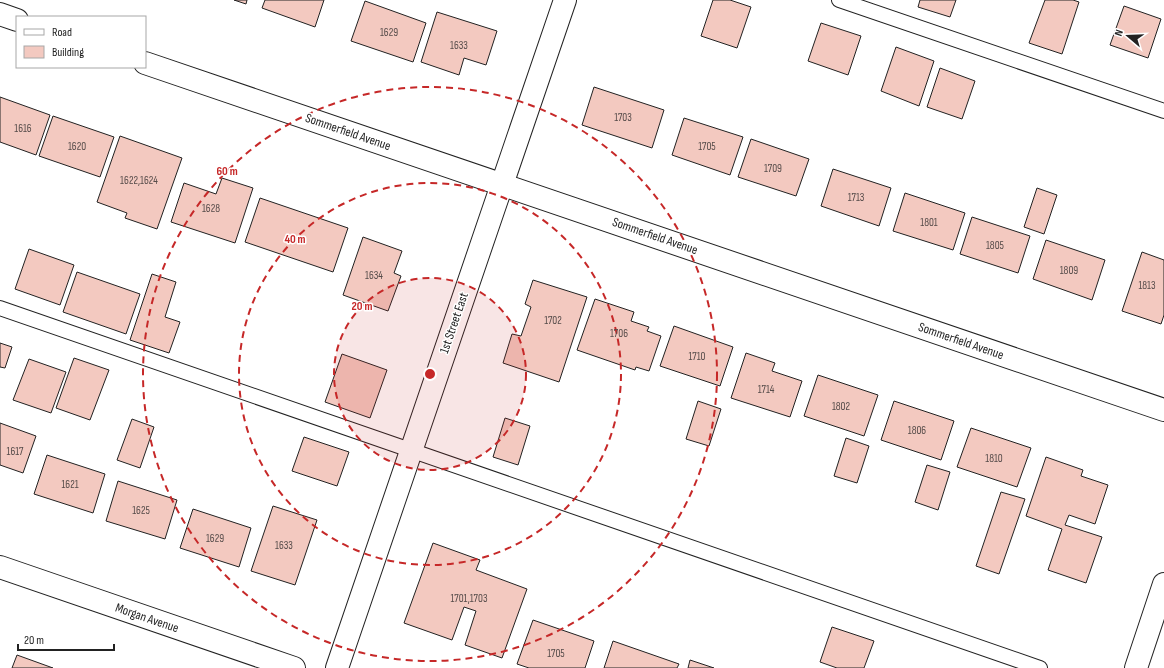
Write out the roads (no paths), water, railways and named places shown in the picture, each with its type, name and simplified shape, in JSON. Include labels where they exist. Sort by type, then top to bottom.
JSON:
[{"type":"street","name":"1st Street East","points":[[337,668],[564,0]]},
{"type":"street","points":[[0,14],[16,20]]},
{"type":"street","name":"Sommerfield Avenue","points":[[146,63],[1164,410]]},
{"type":"street","name":"Morgan Avenue","points":[[0,567],[294,668]]},
{"type":"street","points":[[1136,668],[1164,584]]},
{"type":"lane","points":[[839,0],[1164,111]]},
{"type":"lane","points":[[0,308],[410,452],[1040,668]]}]
